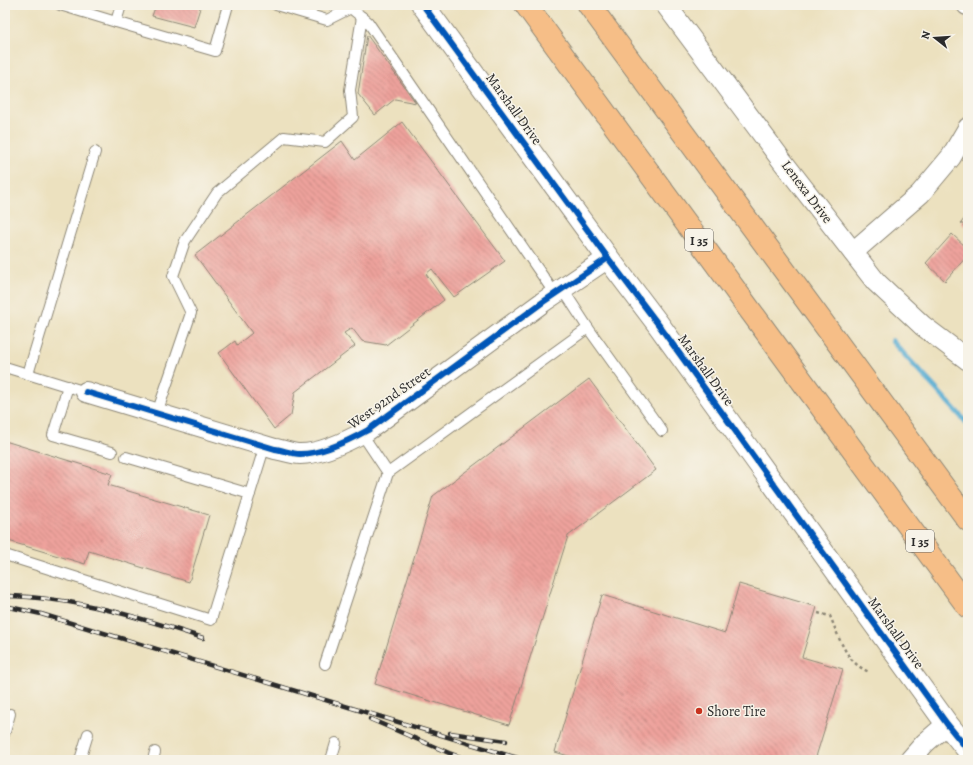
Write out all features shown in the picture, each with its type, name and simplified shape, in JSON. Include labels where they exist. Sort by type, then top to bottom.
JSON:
[{"type":"highway","name":"I 35","points":[[526,5],[968,607]]},
{"type":"highway","points":[[589,5],[968,520]]},
{"type":"street","name":"Marshall Drive","points":[[423,5],[667,337],[947,724],[968,750]]},
{"type":"street","name":"Lenexa Drive","points":[[666,5],[778,156],[876,282],[923,326],[968,360]]},
{"type":"street","points":[[853,252],[920,194],[951,157],[968,128]]},
{"type":"street","name":"West 92nd Street","points":[[77,389],[300,454],[323,450],[351,439],[368,430],[558,291],[608,258]]},
{"type":"street","points":[[910,760],[925,743],[947,724]]},
{"type":"lane","points":[[60,5],[215,51],[228,5]]},
{"type":"lane","points":[[116,22],[121,5]]},
{"type":"lane","points":[[276,5],[328,20],[352,6],[368,22],[558,291],[588,328],[662,431]]},
{"type":"lane","points":[[157,413],[191,313],[173,276],[185,241],[217,193],[284,137],[325,142],[353,118],[350,90],[362,16]]},
{"type":"lane","points":[[28,374],[95,152]]},
{"type":"lane","points":[[324,664],[388,473],[588,328]]},
{"type":"lane","points":[[5,367],[77,389],[53,435],[112,452]]},
{"type":"lane","points":[[362,434],[388,473]]},
{"type":"lane","points":[[5,555],[211,620],[265,445]]},
{"type":"lane","points":[[126,457],[250,494]]},
{"type":"lane","points":[[5,732],[10,714]]},
{"type":"lane","points":[[80,760],[88,734]]},
{"type":"lane","points":[[331,760],[336,743]]},
{"type":"path","points":[[818,612],[830,616],[850,659],[862,669],[870,672]]},
{"type":"building","points":[[156,5],[201,5],[194,27],[152,16]]},
{"type":"building","points":[[367,35],[416,103],[395,99],[375,115],[358,94]]},
{"type":"building","points":[[402,122],[505,261],[454,297],[432,269],[426,274],[444,300],[386,345],[362,341],[352,328],[344,333],[355,346],[295,392],[291,415],[274,429],[219,353],[235,341],[237,345],[252,333],[195,255],[342,141],[355,160]]},
{"type":"building","points":[[968,214],[968,228],[961,223]]},
{"type":"building","points":[[952,234],[968,249],[968,255],[945,281],[926,263]]},
{"type":"building","points":[[589,379],[656,470],[568,536],[509,725],[375,684],[433,496]]},
{"type":"building","points":[[5,441],[112,474],[108,485],[209,515],[189,582],[89,551],[85,564],[5,540]]},
{"type":"building","name":"Shore Tire","points":[[739,584],[817,607],[802,657],[843,669],[815,760],[582,760],[555,752],[602,595],[725,633]]},
{"type":"waterway","points":[[892,341],[968,424]]},
{"type":"railway","points":[[5,596],[31,597],[81,604],[130,616],[203,638]]},
{"type":"railway","points":[[5,606],[41,614],[524,760]]},
{"type":"railway","points":[[370,719],[469,760]]},
{"type":"railway","points":[[450,733],[506,741]]},
{"type":"cycle path","points":[[423,5],[658,324],[947,724],[968,750]]},
{"type":"cycle path","points":[[86,392],[275,449],[297,454],[317,452],[344,442],[368,430],[543,302],[608,258]]},
{"type":"place","name":"Shore Tire","points":[[699,711]]}]
